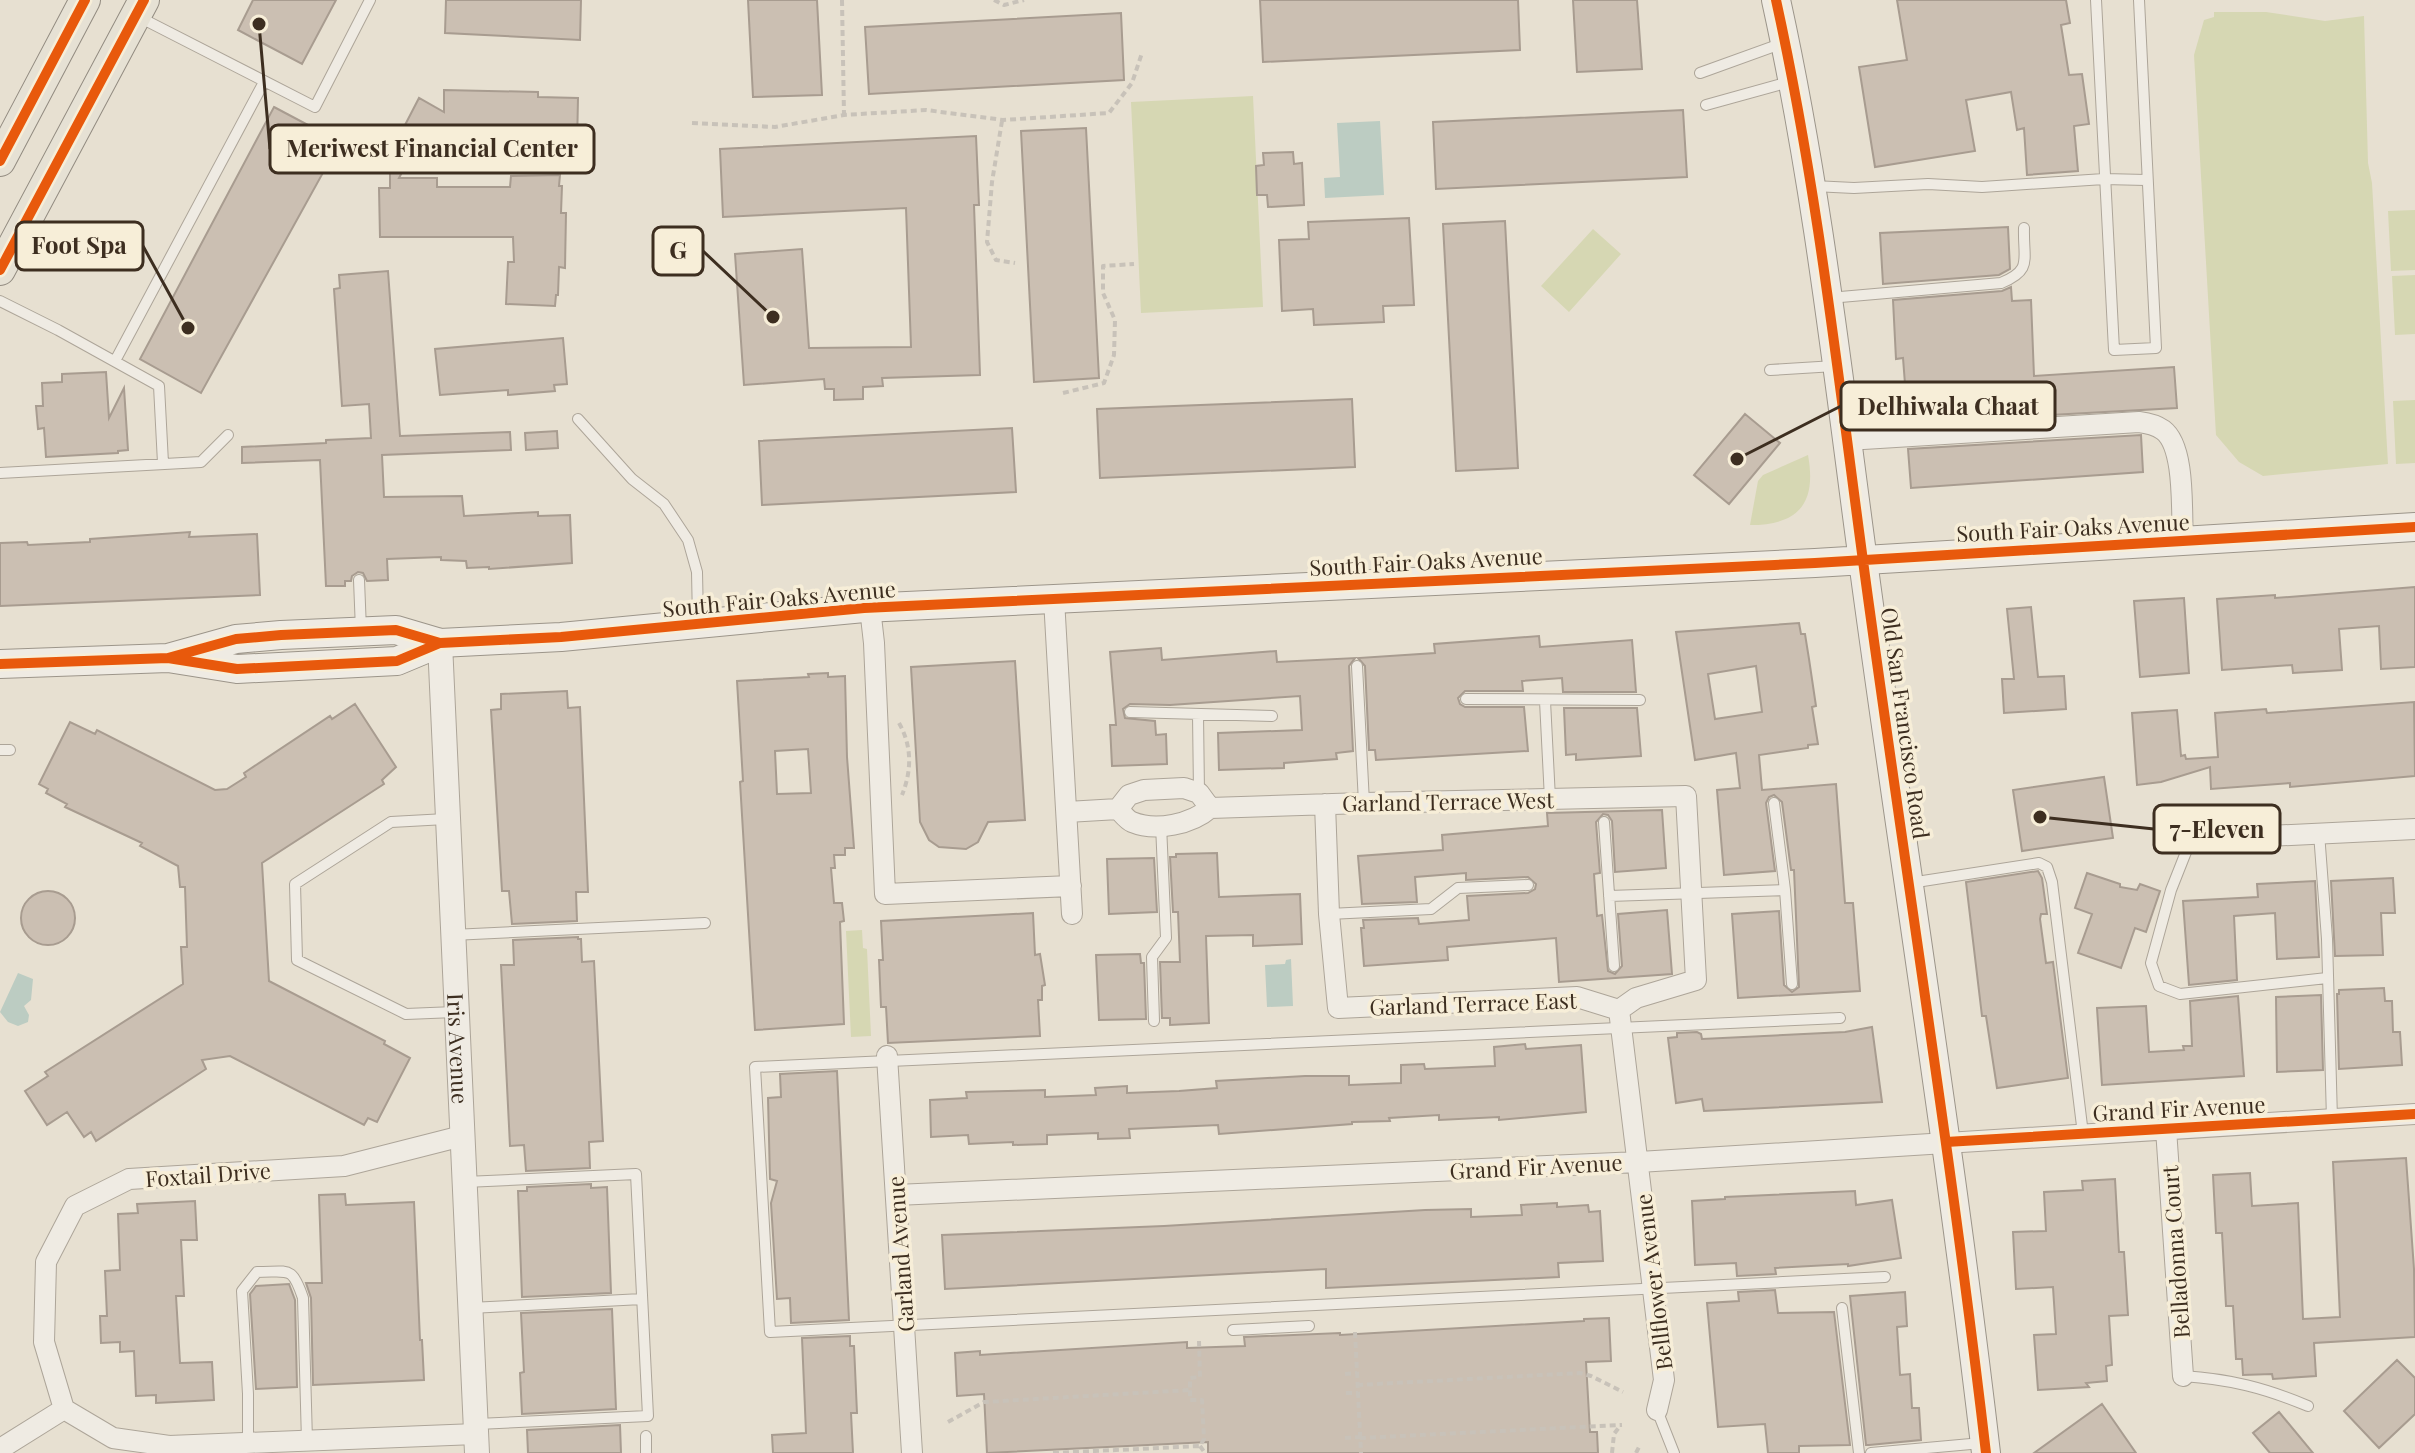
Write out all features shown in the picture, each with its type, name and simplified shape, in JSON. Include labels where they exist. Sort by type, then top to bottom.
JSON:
[{"type":"main road","points":[[0,161],[85,0]]},
{"type":"main road","name":"Old San Francisco Road","points":[[1776,0],[1813,186],[1946,1142],[1985,1448]]},
{"type":"main road","points":[[0,270],[133,5]]},
{"type":"main road","name":"South Fair Oaks Avenue","points":[[168,658],[236,639],[361,631],[396,630],[440,643],[616,634],[870,608],[1863,559],[2415,527]]},
{"type":"main road","name":"South Fair Oaks Avenue","points":[[0,664],[168,658],[237,669],[397,661],[440,643]]},
{"type":"street","points":[[1847,440],[2123,422],[2153,424],[2164,430],[2178,451],[2183,541]]},
{"type":"street","points":[[1054,599],[1072,914]]},
{"type":"street","points":[[870,608],[885,894],[1071,886]]},
{"type":"street","name":"Iris Avenue","points":[[440,643],[476,1437]]},
{"type":"street","name":"Garland Terrace West","points":[[1067,812],[1118,809],[1129,795],[1144,790],[1184,788],[1205,801],[1325,804],[1686,796],[1691,893]]},
{"type":"street","name":"Garland Terrace West","points":[[1118,809],[1130,822],[1161,825],[1199,818],[1205,801]]},
{"type":"street","points":[[1325,804],[1329,914]]},
{"type":"street","points":[[2190,842],[2415,829]]},
{"type":"street","points":[[1620,1019],[1636,998],[1696,980],[1691,893]]},
{"type":"street","name":"Garland Terrace East","points":[[1329,914],[1338,1008],[1577,997],[1620,1019]]},
{"type":"street","name":"Bellflower Avenue","points":[[1620,1019],[1664,1380],[1657,1410]]},
{"type":"street","name":"Garland Avenue","points":[[887,1058],[912,1453]]},
{"type":"street","name":"Grand Fir Avenue","points":[[896,1195],[1639,1162],[2415,1114]]},
{"type":"street","name":"Belladonna Court","points":[[2166,1129],[2183,1376]]},
{"type":"street","name":"Foxtail Drive","points":[[64,1409],[44,1342],[46,1262],[75,1206],[129,1179],[344,1166],[462,1136]]},
{"type":"street","points":[[0,1449],[64,1409],[113,1438],[169,1446],[476,1437]]},
{"type":"lane","points":[[133,5],[264,82],[315,107],[370,0]]},
{"type":"lane","points":[[2096,0],[2114,350],[2156,348],[2139,0]]},
{"type":"lane","points":[[1700,73],[1785,42]]},
{"type":"lane","points":[[1706,105],[1793,81]]},
{"type":"lane","points":[[115,361],[264,82]]},
{"type":"lane","points":[[1813,186],[1854,188],[1928,184],[1982,187],[2104,179],[2146,180]]},
{"type":"lane","points":[[1827,298],[2001,283],[2018,276],[2023,269],[2024,228]]},
{"type":"lane","points":[[0,301],[159,386],[163,463]]},
{"type":"lane","points":[[1770,370],[1837,366]]},
{"type":"lane","points":[[578,419],[632,479],[664,504],[688,540],[697,572],[698,625]]},
{"type":"lane","points":[[0,473],[201,462],[228,435]]},
{"type":"lane","points":[[359,580],[361,631]]},
{"type":"lane","points":[[1357,666],[1364,803]]},
{"type":"lane","points":[[1466,699],[1640,700]]},
{"type":"lane","points":[[1545,701],[1550,799]]},
{"type":"lane","points":[[1130,712],[1272,716]]},
{"type":"lane","points":[[1198,714],[1205,801]]},
{"type":"lane","points":[[1774,803],[1792,984]]},
{"type":"lane","points":[[446,819],[391,822],[295,884],[297,960],[406,1014],[455,1012]]},
{"type":"lane","points":[[1604,822],[1614,966]]},
{"type":"lane","points":[[1154,1021],[1152,957],[1166,938],[1161,825]]},
{"type":"lane","points":[[2319,833],[2332,1119]]},
{"type":"lane","points":[[2190,842],[2171,890],[2151,963],[2159,986],[2180,994],[2327,978]]},
{"type":"lane","points":[[1908,884],[2039,863],[2047,867],[2052,882],[2083,1134]]},
{"type":"lane","points":[[1329,914],[1431,909],[1458,888],[1528,885]]},
{"type":"lane","points":[[1609,896],[1785,890]]},
{"type":"lane","points":[[452,935],[705,923]]},
{"type":"lane","points":[[1840,1018],[1620,1019],[755,1067],[770,1332],[1885,1277]]},
{"type":"lane","points":[[464,1182],[636,1174],[648,1416],[476,1437]]},
{"type":"lane","points":[[248,1443],[242,1291],[257,1272],[290,1272],[296,1276],[303,1298],[307,1441]]},
{"type":"lane","points":[[470,1308],[642,1299]]},
{"type":"lane","points":[[1842,1308],[1859,1453]]},
{"type":"lane","points":[[1233,1330],[1309,1326]]},
{"type":"lane","points":[[2183,1376],[2217,1378],[2267,1389],[2308,1406]]},
{"type":"lane","points":[[1657,1410],[1674,1453]]},
{"type":"lane","points":[[646,1436],[646,1453]]},
{"type":"lane","points":[[1871,1453],[1985,1448]]},
{"type":"path","points":[[842,0],[844,115]]},
{"type":"path","points":[[994,0],[1004,5],[1024,0]]},
{"type":"path","points":[[692,123],[775,127],[844,115],[926,110],[1003,120],[1109,113],[1132,83],[1142,53]]},
{"type":"path","points":[[1003,120],[992,182],[987,242],[996,260],[1015,263]]},
{"type":"path","points":[[1063,393],[1104,383],[1114,355],[1115,320],[1103,293],[1103,266],[1134,264]]},
{"type":"path","points":[[895,716],[907,739],[910,756],[909,774],[902,795]]},
{"type":"path","points":[[1355,1332],[1361,1453]]},
{"type":"path","points":[[1199,1341],[1200,1377],[1190,1378],[1190,1400],[1202,1400],[1204,1439],[1200,1446]]},
{"type":"path","points":[[1345,1374],[1357,1373]]},
{"type":"path","points":[[1357,1385],[1580,1373],[1623,1392]]},
{"type":"path","points":[[948,1422],[984,1402],[1190,1390]]},
{"type":"path","points":[[1346,1393],[1358,1393]]},
{"type":"path","points":[[1345,1438],[1622,1425],[1614,1434],[1612,1453]]},
{"type":"path","points":[[1636,1453],[1640,1445]]},
{"type":"path","points":[[1053,1453],[1200,1446]]},
{"type":"path","points":[[1200,1446],[1205,1453]]},
{"type":"green space","points":[[2214,12],[2266,12],[2325,21],[2364,16],[2368,163],[2372,183],[2388,464],[2263,476],[2239,462],[2216,435],[2194,55],[2204,20],[2214,17]]},
{"type":"green space","points":[[1253,96],[1263,307],[1141,313],[1131,102]]},
{"type":"green space","points":[[2415,210],[2415,270],[2391,271],[2388,211]]},
{"type":"green space","points":[[1593,229],[1621,254],[1569,312],[1541,286]]},
{"type":"green space","points":[[2415,275],[2415,334],[2395,335],[2392,276]]},
{"type":"green space","points":[[2415,400],[2415,463],[2396,464],[2393,401]]},
{"type":"green space","points":[[1808,455],[1809,487],[1800,508],[1781,521],[1750,525],[1758,481],[1763,475]]},
{"type":"green space","points":[[862,930],[863,948],[867,949],[871,1036],[851,1037],[846,931]]},
{"type":"shaded area","points":[[1380,121],[1384,195],[1325,198],[1324,178],[1340,177],[1337,123]]},
{"type":"shaded area","points":[[1291,959],[1293,1006],[1267,1007],[1265,965],[1285,964],[1286,960]]},
{"type":"shaded area","points":[[18,973],[33,979],[31,1000],[24,1006],[29,1015],[28,1022],[18,1026],[8,1022],[0,1012]]},
{"type":"building","points":[[253,0],[336,0],[302,64],[238,30]]},
{"type":"building","points":[[446,0],[581,0],[580,40],[445,33]]},
{"type":"building","points":[[748,0],[817,0],[822,95],[753,97]]},
{"type":"building","points":[[1260,0],[1518,0],[1520,50],[1263,62]]},
{"type":"building","points":[[1573,0],[1637,0],[1642,69],[1577,72]]},
{"type":"building","points":[[1897,0],[2066,0],[2070,23],[2061,25],[2069,75],[2082,74],[2089,124],[2074,126],[2078,171],[2027,175],[2024,128],[2017,130],[2011,92],[1966,100],[1975,151],[1875,167],[1859,67],[1907,60]]},
{"type":"building","points":[[1121,13],[1124,80],[869,94],[865,27]]},
{"type":"building","points":[[444,90],[538,92],[538,97],[578,98],[577,146],[417,144],[399,178],[437,178],[437,187],[510,187],[511,176],[560,175],[561,213],[566,213],[565,268],[559,267],[555,306],[506,304],[508,262],[514,262],[513,237],[380,237],[379,188],[390,188],[390,154],[419,98],[444,112]]},
{"type":"building","points":[[274,107],[340,142],[201,393],[140,359]]},
{"type":"building","points":[[1683,110],[1687,177],[1436,189],[1433,122]]},
{"type":"building","points":[[1086,128],[1099,378],[1034,382],[1021,131]]},
{"type":"building","points":[[976,136],[979,205],[974,205],[980,375],[882,378],[883,386],[863,387],[863,399],[834,400],[834,389],[825,389],[824,379],[744,385],[735,254],[802,249],[809,348],[911,347],[906,208],[723,217],[720,149]]},
{"type":"building","points":[[1293,152],[1294,164],[1302,163],[1304,205],[1268,207],[1267,195],[1257,195],[1256,166],[1264,165],[1263,153]]},
{"type":"building","points":[[1409,218],[1414,305],[1383,306],[1384,322],[1314,325],[1313,309],[1282,311],[1279,240],[1309,239],[1308,222]]},
{"type":"building","points":[[1505,221],[1518,468],[1456,471],[1443,224]]},
{"type":"building","points":[[2008,227],[2010,269],[1999,275],[1883,284],[1880,233]]},
{"type":"building","points":[[388,271],[400,436],[510,432],[511,450],[382,455],[384,497],[462,496],[464,516],[538,512],[538,516],[570,515],[572,563],[489,569],[467,568],[466,561],[441,560],[441,557],[387,559],[388,580],[367,581],[363,573],[358,572],[351,581],[345,581],[345,586],[326,586],[320,460],[242,463],[242,447],[371,438],[369,404],[342,406],[334,289],[340,288],[339,275]]},
{"type":"building","points":[[2011,287],[2012,301],[2031,300],[2034,376],[2174,367],[2177,408],[1908,423],[1903,358],[1896,359],[1893,300],[2002,291]]},
{"type":"building","points":[[563,338],[567,384],[554,385],[555,391],[508,395],[508,390],[440,395],[435,349]]},
{"type":"building","points":[[106,372],[109,418],[124,388],[128,450],[46,457],[44,428],[38,429],[36,406],[43,406],[42,383],[62,382],[62,374]]},
{"type":"building","points":[[1352,399],[1355,467],[1100,478],[1097,409]]},
{"type":"building","points":[[1745,414],[1780,443],[1729,504],[1694,475]]},
{"type":"building","points":[[1012,428],[1016,492],[762,505],[759,441]]},
{"type":"building","points":[[557,431],[558,448],[526,450],[525,433]]},
{"type":"building","points":[[2141,435],[2143,472],[1911,488],[1908,449]]},
{"type":"building","points":[[190,532],[189,537],[257,534],[260,595],[0,606],[0,543],[90,542],[90,539]]},
{"type":"building","points":[[2415,587],[2415,667],[2381,669],[2379,626],[2339,629],[2342,670],[2293,673],[2292,665],[2222,670],[2217,599],[2275,595],[2275,598]]},
{"type":"building","points":[[2184,598],[2189,673],[2140,677],[2134,601]]},
{"type":"building","points":[[2031,607],[2038,677],[2064,676],[2066,709],[2004,713],[2002,679],[2014,679],[2007,609]]},
{"type":"building","points":[[1799,623],[1801,634],[1805,634],[1816,706],[1812,707],[1818,744],[1759,755],[1762,790],[1836,784],[1845,903],[1853,903],[1860,991],[1738,998],[1732,914],[1779,911],[1784,985],[1792,992],[1799,987],[1794,870],[1791,870],[1782,802],[1774,795],[1766,803],[1775,871],[1724,875],[1717,790],[1740,788],[1736,753],[1695,760],[1676,632]],"holes":[[[1756,666],[1762,712],[1715,719],[1708,674]]]},
{"type":"building","points":[[1539,636],[1540,647],[1632,640],[1636,692],[1563,692],[1562,678],[1522,681],[1523,691],[1465,691],[1458,698],[1465,707],[1524,707],[1528,751],[1376,760],[1375,750],[1369,750],[1365,666],[1358,658],[1435,653],[1434,644]]},
{"type":"building","points":[[1161,648],[1162,660],[1276,651],[1277,662],[1355,658],[1349,666],[1353,751],[1336,753],[1337,759],[1284,763],[1284,768],[1219,770],[1218,733],[1302,730],[1300,696],[1170,705],[1130,704],[1123,709],[1125,718],[1155,721],[1156,735],[1166,734],[1167,764],[1112,766],[1110,725],[1116,725],[1110,652]]},
{"type":"building","points":[[1015,661],[1025,820],[988,822],[978,842],[966,849],[939,847],[929,840],[920,822],[911,667]]},
{"type":"building","points":[[808,674],[845,676],[854,848],[845,848],[845,855],[834,855],[835,868],[831,868],[834,903],[842,903],[844,921],[840,922],[844,1024],[755,1030],[737,681],[809,677]],"holes":[[[808,749],[811,793],[777,794],[775,751]]]},
{"type":"building","points":[[567,691],[568,708],[580,707],[588,892],[576,892],[577,921],[512,924],[509,891],[502,891],[491,710],[501,709],[501,694]]},
{"type":"building","points":[[2414,702],[2415,776],[2290,787],[2290,783],[2211,789],[2210,767],[2161,782],[2137,785],[2132,713],[2177,710],[2181,756],[2185,755],[2186,759],[2218,757],[2215,713],[2266,709],[2267,713]]},
{"type":"building","points":[[355,704],[396,767],[382,780],[384,784],[262,863],[269,981],[385,1041],[384,1044],[410,1058],[377,1122],[368,1118],[364,1125],[230,1056],[202,1060],[206,1069],[96,1141],[91,1132],[84,1137],[67,1112],[47,1125],[25,1091],[48,1076],[45,1072],[183,984],[181,947],[187,947],[185,887],[180,887],[178,866],[140,846],[142,843],[65,807],[67,804],[46,793],[48,789],[39,784],[70,722],[95,734],[97,730],[215,790],[227,789],[246,777],[244,773],[330,716],[332,719]]},
{"type":"building","points":[[1564,708],[1637,708],[1641,756],[1576,760],[1576,754],[1566,755]]},
{"type":"building","points":[[2104,777],[2113,838],[2022,851],[2013,790]]},
{"type":"building","points":[[1662,810],[1666,868],[1615,872],[1612,821],[1603,814],[1596,822],[1600,873],[1594,874],[1597,916],[1602,915],[1608,971],[1615,974],[1622,966],[1618,914],[1667,910],[1672,974],[1559,982],[1556,938],[1447,947],[1448,960],[1364,966],[1363,920],[1418,918],[1419,924],[1469,920],[1467,896],[1528,893],[1535,889],[1536,884],[1528,877],[1466,880],[1466,873],[1415,877],[1417,902],[1362,904],[1358,856],[1443,850],[1442,835],[1548,826],[1547,813]]},
{"type":"building","points":[[1217,853],[1219,897],[1300,894],[1302,944],[1253,946],[1253,935],[1206,936],[1209,1023],[1170,1025],[1170,1018],[1162,1018],[1160,962],[1180,962],[1178,912],[1173,912],[1170,857],[1176,857],[1176,854]]},
{"type":"building","points":[[1154,858],[1157,912],[1109,914],[1107,859]]},
{"type":"building","points":[[2038,871],[2042,878],[2047,914],[2041,914],[2040,919],[2046,963],[2053,962],[2068,1078],[1997,1088],[1986,1016],[1982,1016],[1966,882]]},
{"type":"building","points":[[2087,873],[2120,884],[2120,887],[2137,890],[2140,884],[2160,891],[2146,932],[2135,928],[2121,968],[2078,953],[2092,914],[2075,908]]},
{"type":"building","points":[[2393,878],[2395,913],[2381,913],[2383,955],[2335,956],[2331,881]]},
{"type":"building","points":[[2315,881],[2319,957],[2277,959],[2275,913],[2234,916],[2237,980],[2189,985],[2183,901],[2258,897],[2257,884]]},
{"type":"building","points":[[48,891],[67,899],[75,918],[67,937],[48,945],[29,937],[21,918],[29,899]]},
{"type":"building","points":[[1033,913],[1035,955],[1040,954],[1045,985],[1042,986],[1042,1000],[1038,1000],[1040,1036],[888,1043],[886,1007],[881,1007],[881,921]]},
{"type":"building","points":[[581,939],[582,962],[594,961],[603,1141],[589,1142],[590,1168],[526,1171],[524,1145],[510,1146],[501,965],[514,965],[513,940]]},
{"type":"building","points":[[1140,954],[1141,963],[1144,963],[1146,1019],[1099,1020],[1096,955]]},
{"type":"building","points":[[2384,988],[2385,1001],[2392,1001],[2393,1032],[2400,1032],[2402,1065],[2339,1069],[2339,990]]},
{"type":"building","points":[[2321,995],[2323,1070],[2277,1072],[2276,997]]},
{"type":"building","points":[[2238,996],[2244,1076],[2102,1085],[2097,1008],[2146,1006],[2149,1052],[2184,1050],[2183,1046],[2192,1046],[2190,1001]]},
{"type":"building","points":[[1872,1027],[1882,1102],[1704,1111],[1702,1099],[1676,1103],[1668,1038],[1677,1037],[1677,1033],[1697,1032],[1702,1039],[1845,1032]]},
{"type":"building","points":[[1525,1044],[1526,1049],[1581,1045],[1586,1112],[1499,1120],[1499,1117],[1439,1120],[1439,1115],[1219,1134],[1218,1125],[1129,1129],[1130,1138],[1098,1139],[1098,1133],[1047,1135],[1047,1144],[969,1144],[968,1135],[931,1137],[930,1100],[967,1098],[966,1092],[1045,1090],[1045,1097],[1096,1095],[1095,1088],[1127,1086],[1127,1093],[1179,1091],[1217,1088],[1216,1081],[1305,1076],[1349,1076],[1349,1085],[1401,1083],[1401,1065],[1424,1064],[1425,1069],[1495,1066],[1494,1047]]},
{"type":"building","points":[[837,1071],[849,1320],[791,1323],[790,1298],[777,1299],[771,1203],[777,1181],[770,1179],[768,1098],[781,1097],[780,1074]]},
{"type":"building","points":[[2406,1158],[2414,1269],[2415,1337],[2314,1343],[2316,1376],[2273,1379],[2272,1374],[2243,1375],[2242,1359],[2236,1359],[2233,1306],[2226,1306],[2222,1233],[2216,1233],[2213,1175],[2250,1173],[2252,1206],[2298,1203],[2303,1319],[2340,1317],[2333,1162]]},
{"type":"building","points":[[2115,1179],[2119,1252],[2124,1252],[2128,1315],[2109,1316],[2112,1365],[2106,1366],[2107,1381],[2086,1383],[2089,1387],[2038,1390],[2034,1335],[2056,1334],[2053,1287],[2016,1289],[2013,1232],[2046,1231],[2044,1192],[2083,1190],[2082,1181]]},
{"type":"building","points":[[591,1184],[591,1188],[607,1187],[611,1293],[522,1297],[518,1191],[527,1191],[527,1187]]},
{"type":"building","points":[[1855,1191],[1856,1205],[1892,1200],[1901,1258],[1848,1266],[1775,1268],[1776,1274],[1737,1276],[1736,1263],[1695,1265],[1692,1201]]},
{"type":"building","points":[[345,1194],[346,1205],[414,1202],[424,1380],[313,1385],[311,1298],[306,1283],[322,1283],[319,1195]]},
{"type":"building","points":[[195,1201],[197,1240],[181,1240],[184,1296],[176,1296],[180,1363],[212,1362],[214,1400],[156,1403],[156,1395],[136,1396],[134,1351],[120,1352],[120,1342],[101,1343],[100,1316],[107,1316],[105,1271],[120,1270],[118,1214],[138,1213],[137,1204]]},
{"type":"building","points":[[1557,1203],[1557,1207],[1588,1205],[1589,1212],[1600,1211],[1603,1261],[1558,1263],[1559,1277],[1326,1288],[1326,1269],[945,1289],[942,1235],[1164,1226],[1425,1210],[1471,1209],[1471,1217],[1522,1215],[1521,1205]]},
{"type":"building","points":[[289,1284],[295,1300],[297,1387],[256,1389],[250,1294],[256,1286]]},
{"type":"building","points":[[1775,1290],[1778,1313],[1834,1312],[1850,1445],[1799,1446],[1799,1453],[1768,1453],[1765,1424],[1718,1427],[1707,1303],[1739,1301],[1738,1292]]},
{"type":"building","points":[[1905,1292],[1907,1326],[1897,1327],[1900,1375],[1910,1374],[1912,1408],[1919,1408],[1921,1440],[1866,1445],[1850,1296]]},
{"type":"building","points":[[612,1309],[616,1409],[522,1414],[520,1373],[524,1372],[521,1313]]},
{"type":"building","points":[[1609,1318],[1611,1361],[1586,1362],[1590,1432],[1597,1432],[1598,1453],[1208,1453],[1208,1442],[987,1453],[984,1394],[957,1396],[955,1353],[980,1351],[980,1355],[1187,1342],[1187,1348],[1245,1346],[1244,1337],[1340,1335]]},
{"type":"building","points":[[850,1336],[850,1346],[854,1346],[857,1413],[851,1413],[853,1453],[773,1453],[772,1435],[806,1433],[802,1338]]},
{"type":"building","points":[[2397,1360],[2415,1378],[2415,1414],[2379,1448],[2344,1411]]},
{"type":"building","points":[[2102,1404],[2136,1453],[2034,1453]]},
{"type":"building","points":[[2279,1412],[2313,1453],[2270,1453],[2253,1433]]},
{"type":"building","points":[[620,1425],[621,1453],[528,1453],[527,1430]]},
{"type":"cycle path","points":[[0,161],[85,0]]},
{"type":"cycle path","points":[[0,270],[144,0]]},
{"type":"cycle path","points":[[1776,0],[1805,150],[1828,302],[1986,1453]]},
{"type":"cycle path","points":[[168,658],[236,639],[281,635],[396,630],[440,643],[561,637],[864,608],[1815,563],[2415,527]]},
{"type":"cycle path","points":[[0,664],[168,658],[237,669],[397,661],[440,643]]},
{"type":"cycle path","points":[[1946,1142],[2415,1114]]},
{"type":"place","name":"Meriwest Financial Center","points":[[259,24]]},
{"type":"place","name":"G","points":[[773,317]]},
{"type":"place","name":"Foot Spa","points":[[188,328]]},
{"type":"place","name":"Delhiwala Chaat","points":[[1737,459]]},
{"type":"place","name":"7-Eleven","points":[[2040,817]]}]
